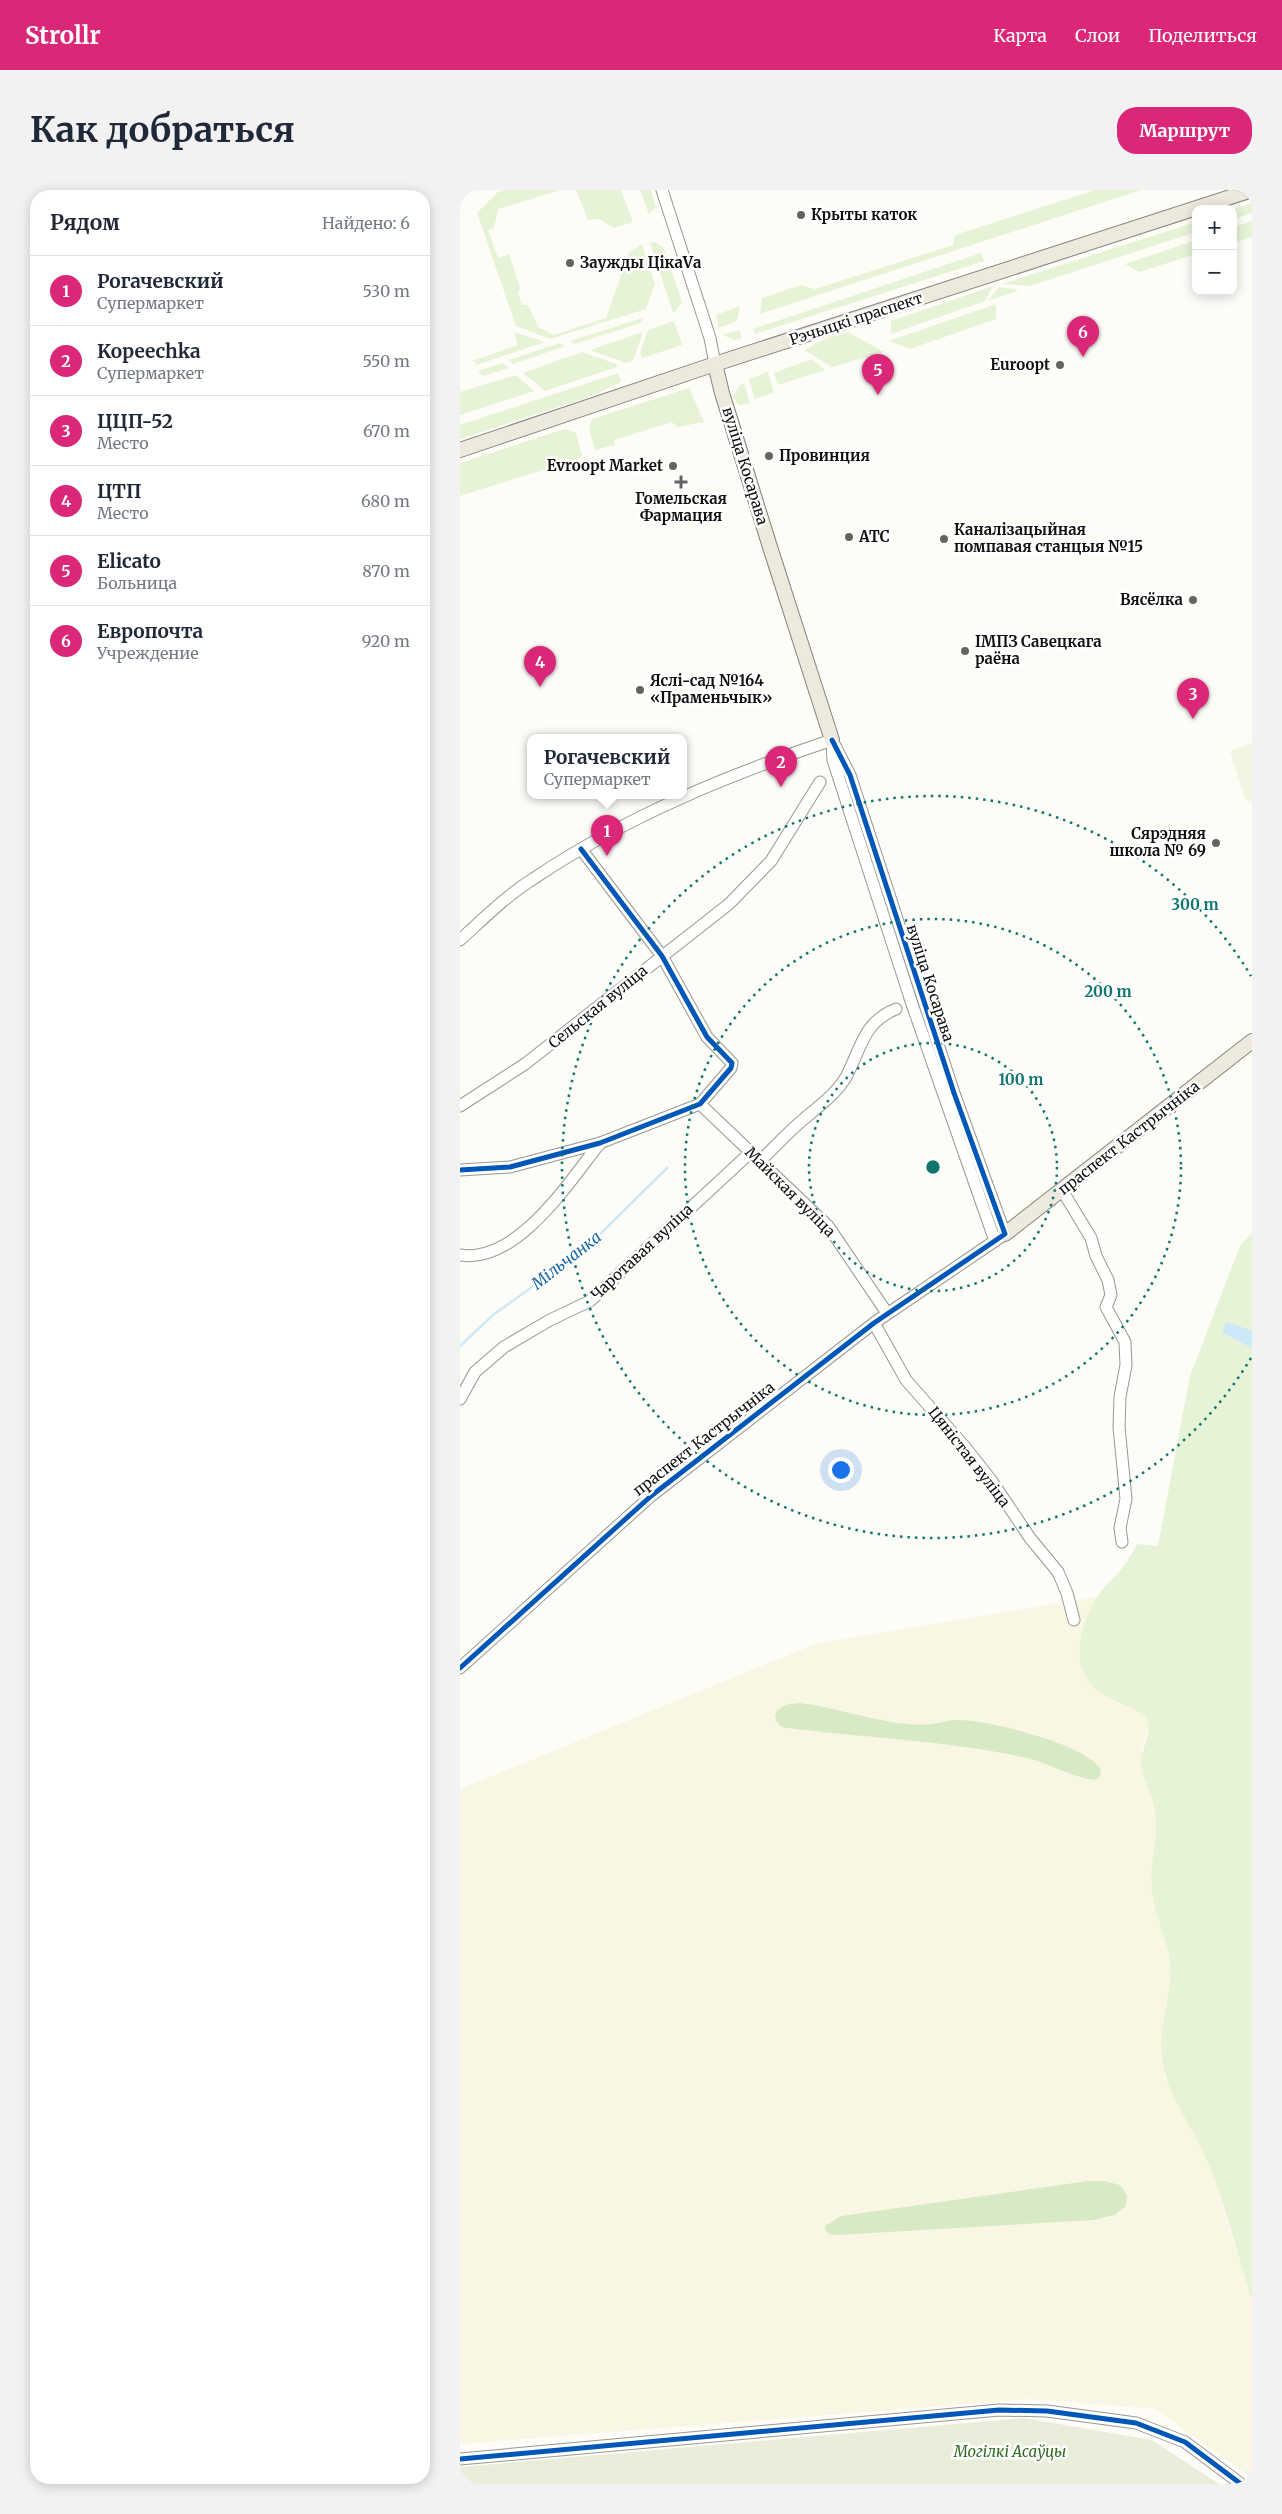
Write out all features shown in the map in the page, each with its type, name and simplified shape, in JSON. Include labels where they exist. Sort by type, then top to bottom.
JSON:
[{"type":"main road","name":"Рэчыцкі праспект","points":[[460,450],[715,364],[1252,190]]},
{"type":"main road","name":"вуліца Косарава","points":[[715,364],[722,393],[832,740]]},
{"type":"main road","name":"праспект Кастрычніка","points":[[1000,1238],[1252,1041]]},
{"type":"street","name":"вуліца Косарава","points":[[662,190],[710,338],[715,364]]},
{"type":"street","name":"вуліца Косарава","points":[[832,740],[843,757],[850,775],[1000,1238]]},
{"type":"street","points":[[687,795],[832,740]]},
{"type":"street","name":"Сельская вуліца","points":[[460,1106],[525,1064],[662,956],[703,927],[730,904],[771,861],[820,782]]},
{"type":"street","points":[[460,940],[506,898],[532,879],[614,829],[678,799]]},
{"type":"street","points":[[460,1170],[510,1167],[600,1143],[700,1104],[731,1068],[732,1063],[707,1037],[662,956],[581,849]]},
{"type":"street","points":[[760,1161],[830,1097],[845,1079],[864,1035],[881,1015],[896,1009]]},
{"type":"street","name":"Майская вуліца","points":[[700,1104],[828,1226],[887,1313]]},
{"type":"street","points":[[460,1255],[482,1254],[510,1244],[534,1224],[600,1143]]},
{"type":"street","name":"Чаротавая вуліца","points":[[460,1399],[475,1372],[504,1347],[550,1320],[590,1301],[751,1152]]},
{"type":"street","points":[[1062,1190],[1091,1238],[1096,1256],[1108,1280],[1111,1295],[1106,1307],[1125,1342],[1126,1365],[1120,1397],[1120,1427],[1126,1499],[1120,1528],[1122,1542]]},
{"type":"street","name":"праспект Кастрычніка","points":[[460,1668],[651,1496],[887,1313],[1000,1238]]},
{"type":"street","name":"Цяністая вуліца","points":[[874,1323],[906,1380],[965,1447],[991,1480],[1030,1538],[1058,1572],[1067,1593],[1074,1620]]},
{"type":"street","points":[[460,2459],[999,2410],[1047,2411],[1136,2423],[1185,2442],[1240,2484]]},
{"type":"shaded area","points":[[1096,1597],[1083,1627],[1113,1701],[1139,1711],[1146,1717],[1149,1723],[1142,1749],[1143,1776],[1155,1809],[1156,1824],[1152,1890],[1170,1962],[1170,1982],[1162,2030],[1161,2056],[1165,2078],[1202,2149],[1214,2178],[1252,2301],[1252,2478],[1155,2409],[1031,2399],[460,2444],[460,1789],[815,1644]]},
{"type":"green space","points":[[505,190],[561,190],[498,209],[494,228],[488,230],[498,258],[509,254],[520,288],[518,293],[522,305],[528,305],[538,327],[554,335],[606,318],[629,253],[642,244],[655,284],[646,309],[550,339],[516,326],[477,213],[498,192]]},
{"type":"green space","points":[[576,190],[621,190],[633,222],[614,228],[599,219],[588,220]]},
{"type":"green space","points":[[640,190],[651,190],[656,207],[649,214]]},
{"type":"green space","points":[[1095,190],[1141,190],[760,314],[762,298],[801,285],[815,289],[953,245],[955,235]]},
{"type":"green space","points":[[1252,203],[1252,213],[1237,218],[1237,208]]},
{"type":"green space","points":[[1252,221],[1252,237],[1237,242],[1237,226]]},
{"type":"green space","points":[[1192,223],[1192,233],[1030,286],[1002,284]]},
{"type":"green space","points":[[1192,241],[1192,255],[1139,272],[1125,264]]},
{"type":"green space","points":[[655,242],[664,248],[682,302],[673,313],[650,243]]},
{"type":"green space","points":[[981,253],[984,261],[755,334],[753,329]]},
{"type":"green space","points":[[993,286],[985,301],[891,334],[891,321]]},
{"type":"green space","points":[[999,287],[1019,290],[988,301]]},
{"type":"green space","points":[[996,304],[996,319],[910,349],[889,341]]},
{"type":"green space","points":[[740,306],[737,321],[719,328],[716,315]]},
{"type":"green space","points":[[643,318],[641,323],[575,344],[570,341]]},
{"type":"green space","points":[[674,321],[682,345],[642,358],[640,352],[648,330]]},
{"type":"green space","points":[[740,330],[742,338],[734,340],[723,335]]},
{"type":"green space","points":[[514,332],[545,342],[476,365],[476,362],[472,361],[518,345]]},
{"type":"green space","points":[[643,332],[633,361],[626,363],[590,350]]},
{"type":"green space","points":[[848,332],[884,352],[832,367],[804,350],[829,337]]},
{"type":"green space","points":[[560,343],[565,346],[513,364],[509,360]]},
{"type":"green space","points":[[582,352],[616,364],[617,367],[545,391],[523,373]]},
{"type":"green space","points":[[811,359],[825,370],[778,385],[774,373]]},
{"type":"green space","points":[[503,363],[509,368],[483,376],[478,371]]},
{"type":"green space","points":[[768,372],[774,393],[755,399],[749,379]]},
{"type":"green space","points":[[618,373],[621,382],[592,396],[460,439],[460,425]]},
{"type":"green space","points":[[516,375],[534,391],[460,415],[460,392]]},
{"type":"green space","points":[[744,383],[750,404],[738,405],[733,397],[739,386]]},
{"type":"green space","points":[[689,388],[704,422],[677,427],[672,422],[614,440],[615,445],[595,450],[589,428],[592,419]]},
{"type":"green space","points":[[564,429],[576,433],[582,456],[578,459],[460,496],[460,463]]},
{"type":"green space","points":[[1252,743],[1252,801],[1246,801],[1230,751]]},
{"type":"green space","points":[[1252,1233],[1252,2301],[1217,2186],[1202,2150],[1178,2106],[1164,2071],[1161,2047],[1169,1987],[1170,1963],[1155,1908],[1151,1880],[1156,1821],[1154,1805],[1143,1775],[1141,1763],[1149,1727],[1148,1722],[1143,1715],[1098,1691],[1087,1680],[1081,1665],[1080,1644],[1088,1613],[1094,1602],[1121,1569],[1137,1544],[1158,1546],[1190,1376],[1240,1246]]},
{"type":"green space","points":[[800,1703],[897,1723],[923,1725],[957,1720],[1012,1729],[1058,1743],[1078,1752],[1093,1761],[1101,1770],[1100,1776],[1095,1780],[1088,1779],[1027,1758],[966,1747],[781,1727],[776,1721],[775,1714],[783,1706]]},
{"type":"green space","points":[[1088,2181],[1104,2181],[1120,2185],[1127,2195],[1126,2206],[1115,2215],[1093,2220],[837,2235],[829,2234],[825,2230],[825,2226],[841,2216]]},
{"type":"green space","name":"Могілкі Асаўцы","points":[[1024,2418],[1152,2440],[1219,2484],[460,2484],[460,2467]]},
{"type":"water","points":[[1228,1322],[1252,1331],[1252,1348],[1223,1333],[1224,1325]]},
{"type":"waterway","name":"Мільчанка","points":[[460,1346],[493,1315],[585,1249],[667,1168]]},
{"type":"cycle path","points":[[460,1668],[651,1496],[874,1323],[1005,1234],[954,1093],[850,775],[832,740]]},
{"type":"cycle path","points":[[460,1170],[510,1167],[600,1143],[700,1104],[731,1068],[732,1063],[707,1037],[662,956],[581,849]]},
{"type":"cycle path","points":[[460,2459],[999,2410],[1047,2411],[1136,2423],[1185,2442],[1241,2484]]},
{"type":"place","name":"Крыты каток","points":[[801,215]]},
{"type":"place","name":"Заужды ЦікаVа","points":[[570,263]]},
{"type":"place","name":"Европочта","points":[[1083,357]]},
{"type":"place","name":"Euroopt","points":[[1060,365]]},
{"type":"place","name":"Elicato","points":[[878,395]]},
{"type":"place","name":"Провинция","points":[[769,456]]},
{"type":"place","name":"Evroopt Market","points":[[673,466]]},
{"type":"place","name":"Гомельская Фармация","points":[[681,482]]},
{"type":"place","name":"АТС","points":[[849,537]]},
{"type":"place","name":"Каналізацыйная помпавая станцыя №15","points":[[944,539]]},
{"type":"place","name":"Вясёлка","points":[[1193,600]]},
{"type":"place","name":"ІМПЗ Савецкага раёна","points":[[965,651]]},
{"type":"place","name":"ЦТП","points":[[540,687]]},
{"type":"place","name":"Яслі-сад №164 «Праменьчык»","points":[[640,690]]},
{"type":"place","name":"ЦЦП-52","points":[[1193,719]]},
{"type":"place","name":"Kopeechka","points":[[781,787]]},
{"type":"place","name":"Сярэдняя школа № 69","points":[[1216,843]]},
{"type":"place","name":"Рогачевский","points":[[607,856]]}]
